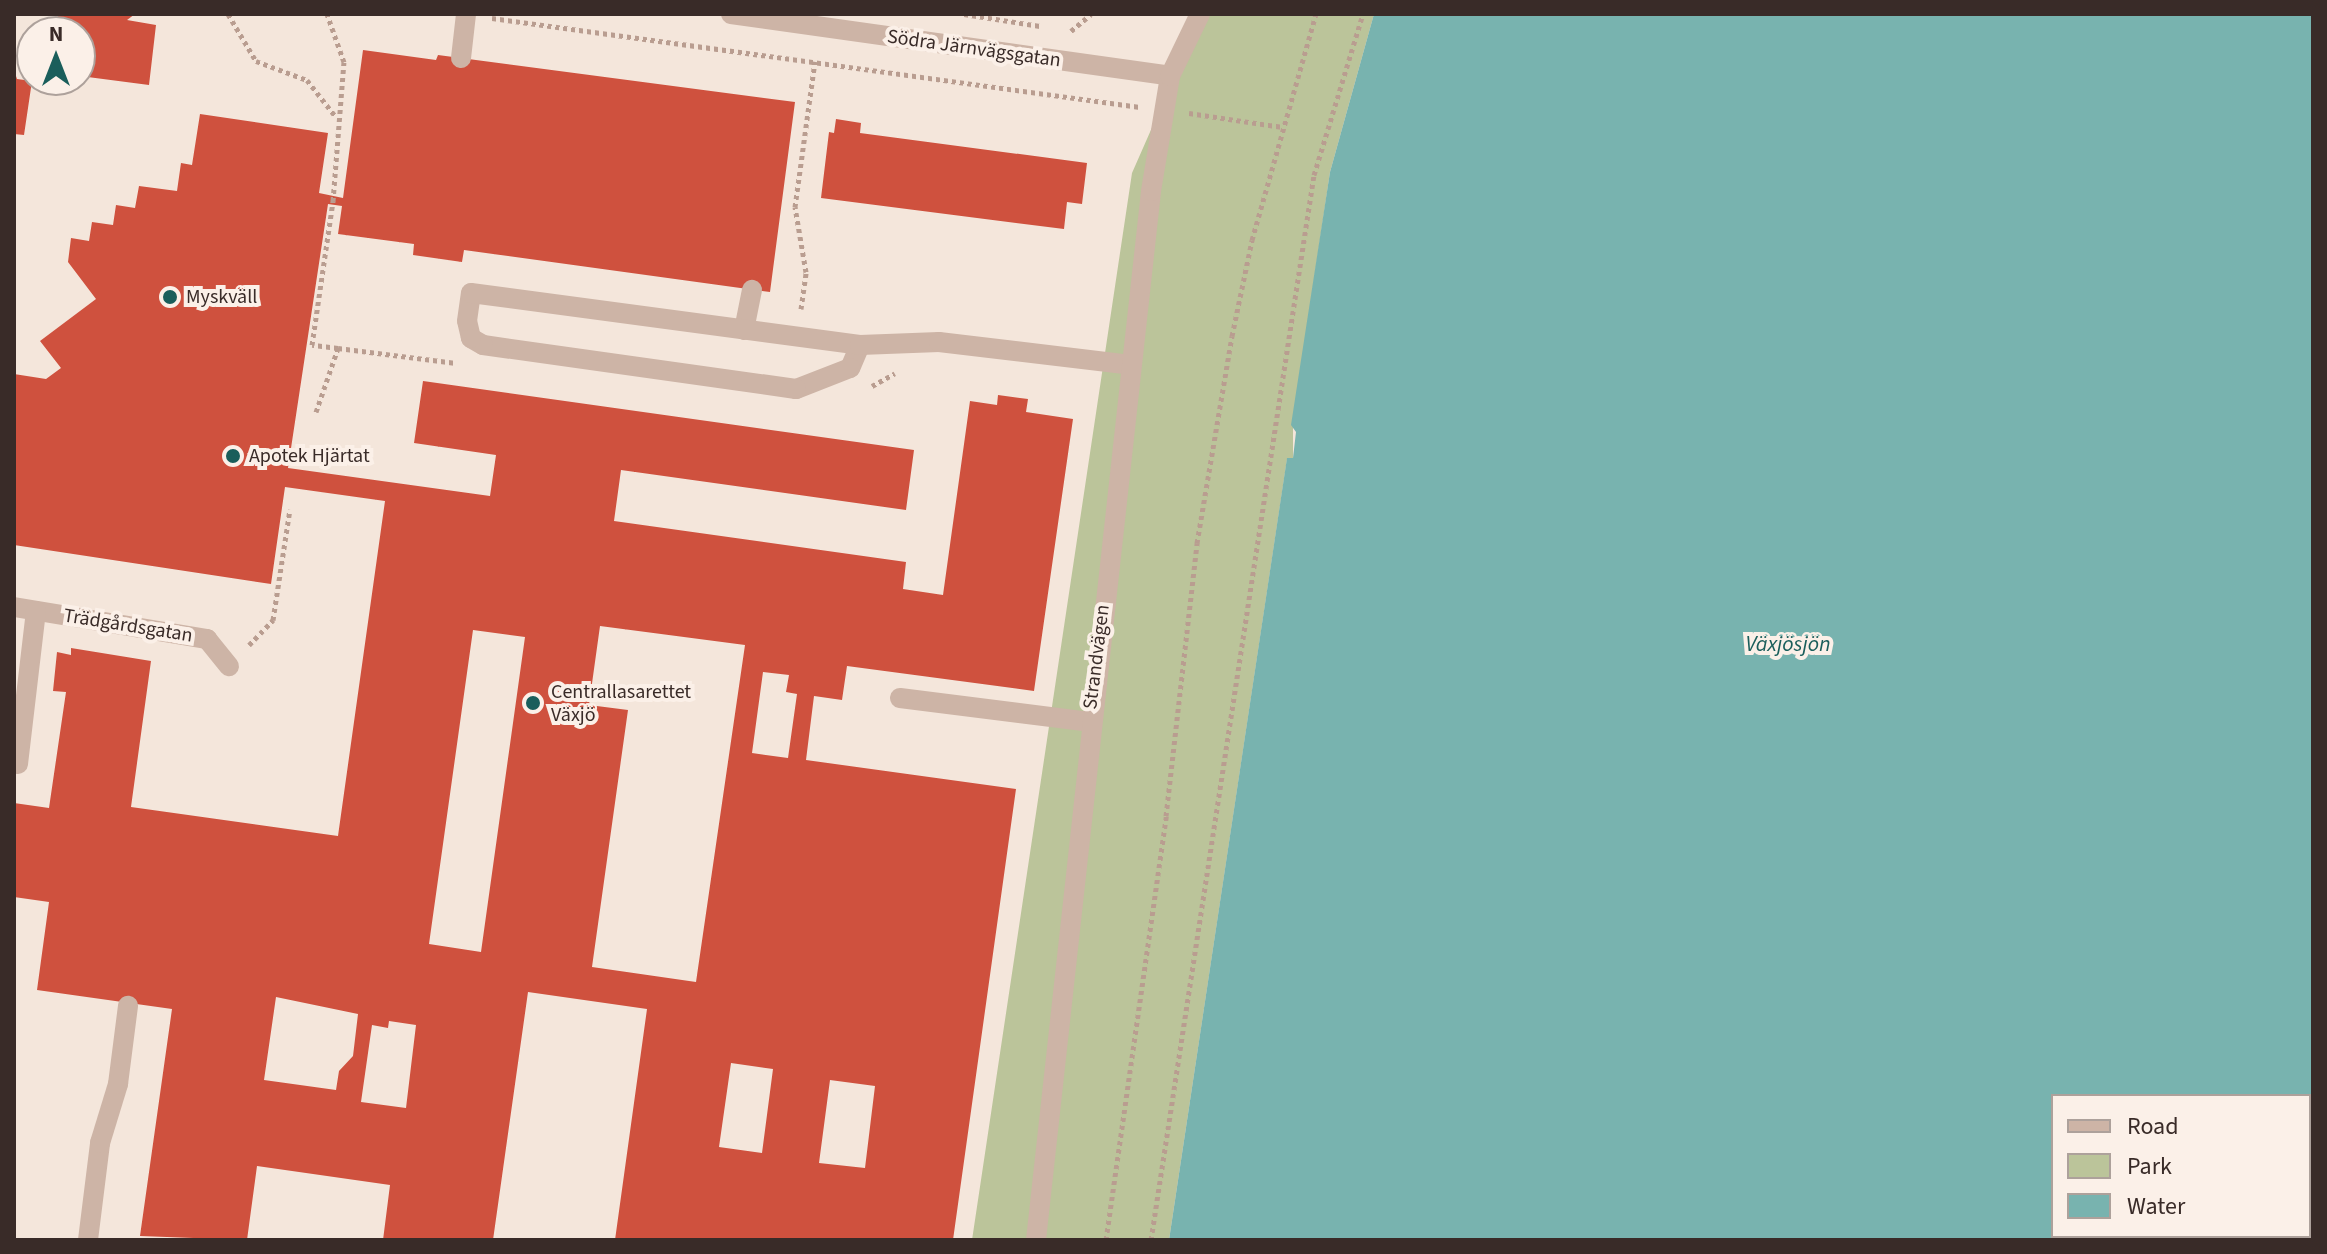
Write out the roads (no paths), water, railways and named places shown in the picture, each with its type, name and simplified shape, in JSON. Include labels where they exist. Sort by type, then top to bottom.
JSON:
[{"type":"street","points":[[461,58],[466,14]]},
{"type":"street","name":"Södra Järnvägsgatan","points":[[731,14],[1170,76]]},
{"type":"street","name":"Strandvägen","points":[[1036,1240],[1089,722],[1164,111],[1170,76],[1200,14]]},
{"type":"street","points":[[744,330],[752,290]]},
{"type":"street","points":[[860,345],[850,368],[796,389],[483,345],[471,338],[467,321],[471,293],[860,345],[939,342],[1131,365]]},
{"type":"street","name":"Trädgårdsgatan","points":[[14,607],[207,639],[229,666]]},
{"type":"street","points":[[18,764],[36,611]]},
{"type":"street","points":[[900,698],[1089,722]]},
{"type":"street","points":[[88,1240],[100,1143],[118,1084],[128,1006]]},
{"type":"water","name":"Växjösjön","points":[[1374,14],[2313,14],[2313,1240],[1169,1240],[1287,458],[1293,458],[1296,432],[1291,425],[1330,172]]},
{"type":"place","name":"Myskväll","points":[[170,297]]},
{"type":"place","name":"Apotek Hjärtat","points":[[233,456]]},
{"type":"place","name":"Centrallasarettet Växjö","points":[[533,703]]}]
